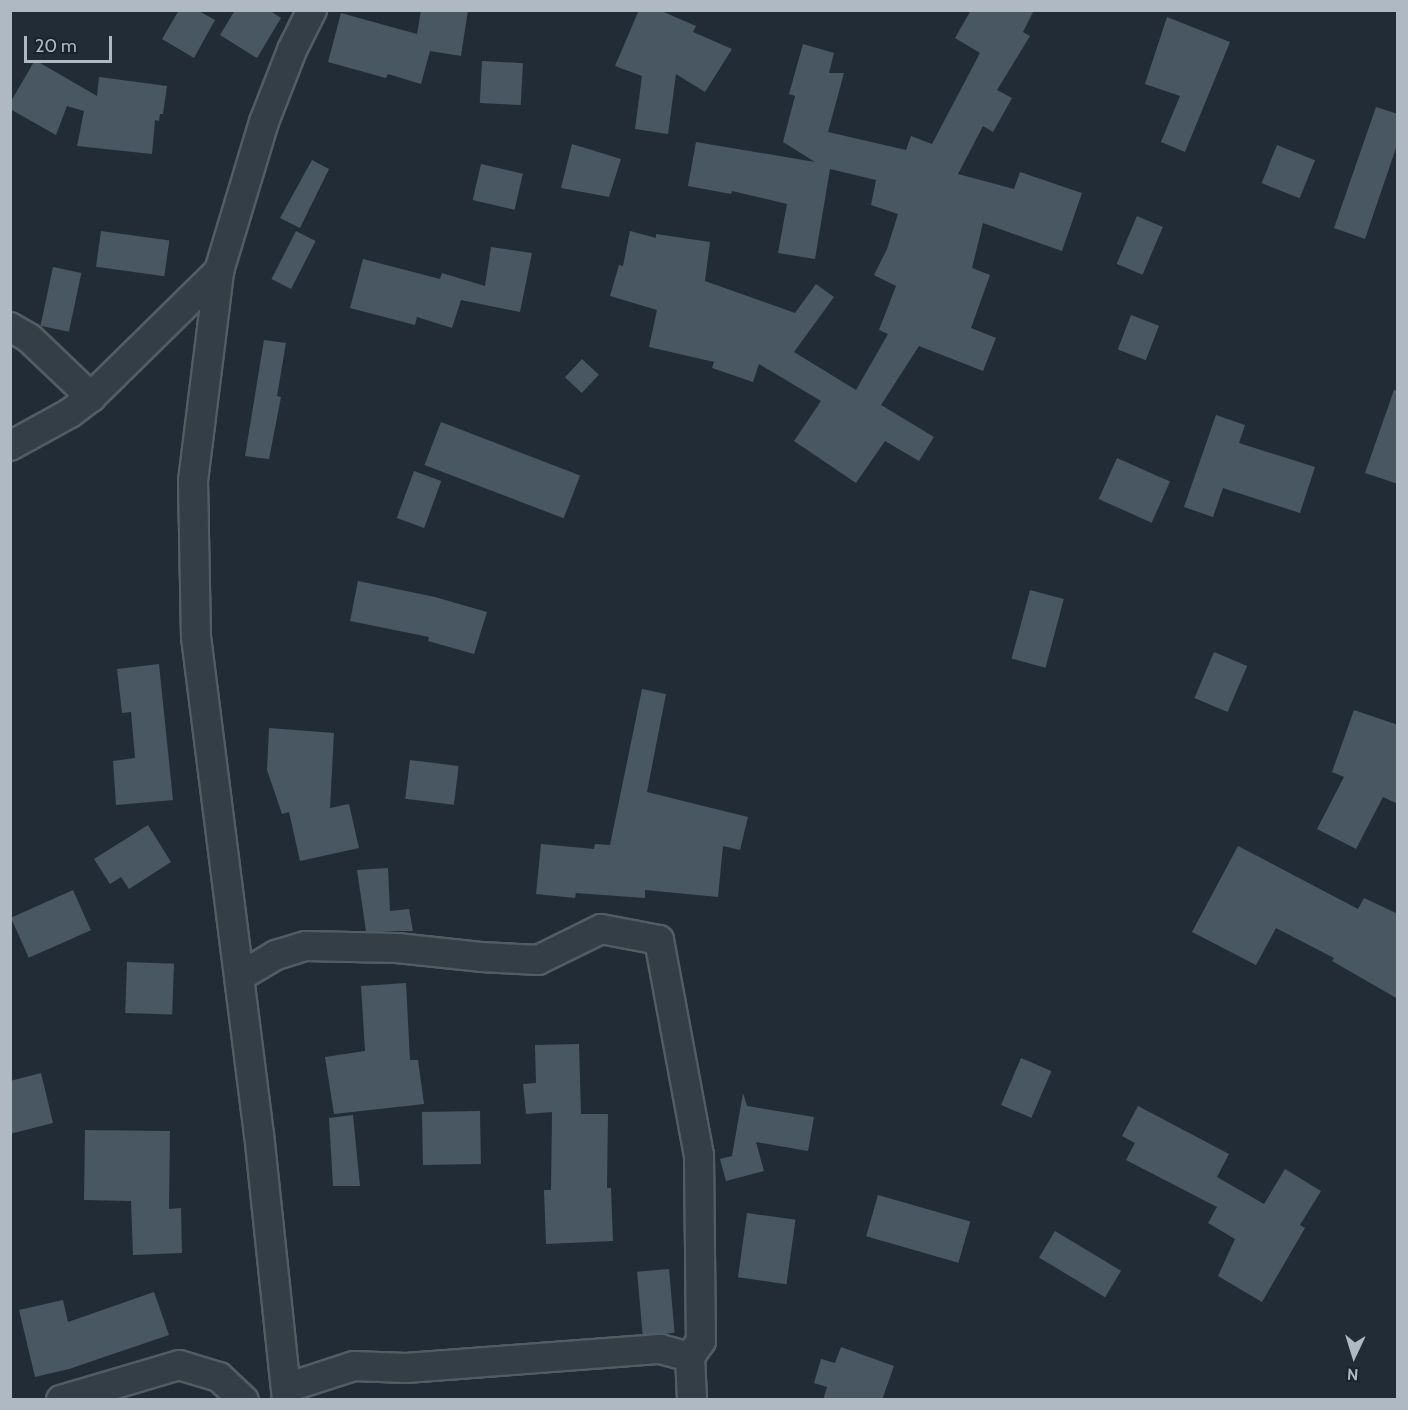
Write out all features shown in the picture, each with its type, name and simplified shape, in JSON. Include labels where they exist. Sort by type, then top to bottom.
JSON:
[{"type":"street","points":[[312,10],[292,50],[264,122],[219,271],[193,481],[196,637],[259,1135],[287,1394],[354,1365],[406,1368],[660,1349],[690,1357]]},
{"type":"street","points":[[10,446],[70,413],[91,398],[219,271]]},
{"type":"street","points":[[10,327],[29,338],[91,398]]},
{"type":"street","points":[[239,977],[276,955],[306,946],[397,948],[481,957],[538,960],[601,929],[659,940],[699,1155],[701,1341],[690,1357],[692,1400]]},
{"type":"street","points":[[61,1400],[179,1365],[219,1377],[244,1400]]},
{"type":"building","points":[[179,10],[197,10],[215,20],[194,58],[162,39]]},
{"type":"building","points":[[235,10],[269,10],[281,18],[257,58],[220,35]]},
{"type":"building","points":[[421,10],[468,10],[461,56],[430,51],[421,84],[388,74],[386,78],[328,62],[341,13],[417,34]]},
{"type":"building","points":[[639,10],[659,10],[696,26],[693,32],[732,49],[705,92],[676,74],[668,134],[635,129],[642,76],[615,66]]},
{"type":"building","points":[[971,10],[1034,10],[1023,32],[1030,36],[997,90],[1012,98],[993,132],[983,126],[958,174],[1014,189],[1020,172],[1082,193],[1062,251],[983,223],[972,268],[990,275],[971,328],[996,338],[983,371],[919,346],[881,405],[934,437],[919,461],[885,441],[856,483],[794,441],[821,401],[759,364],[753,382],[712,368],[714,362],[649,347],[657,310],[610,296],[619,265],[623,266],[630,231],[656,238],[656,234],[710,242],[705,281],[795,313],[816,284],[834,297],[794,352],[856,390],[888,334],[879,330],[896,286],[874,275],[887,249],[898,214],[871,205],[876,180],[830,169],[815,259],[778,253],[787,204],[732,191],[731,194],[688,186],[696,142],[815,162],[783,142],[795,96],[789,94],[803,44],[834,53],[829,73],[844,73],[828,132],[906,150],[911,136],[932,144],[980,53],[955,38]]},
{"type":"building","points":[[1167,17],[1230,42],[1185,152],[1161,142],[1180,96],[1145,84]]},
{"type":"building","points":[[35,60],[97,96],[99,77],[167,86],[163,114],[160,114],[159,121],[155,120],[152,154],[77,146],[84,111],[67,106],[56,135],[10,109],[10,103]]},
{"type":"building","points":[[482,61],[523,63],[521,105],[480,103]]},
{"type":"building","points":[[1376,107],[1398,114],[1398,142],[1365,239],[1334,228]]},
{"type":"building","points":[[572,144],[621,159],[609,197],[561,188]]},
{"type":"building","points":[[1277,145],[1315,160],[1300,198],[1262,183]]},
{"type":"building","points":[[312,160],[329,169],[300,228],[280,218]]},
{"type":"building","points":[[481,164],[523,174],[515,210],[473,200]]},
{"type":"building","points":[[1137,216],[1163,227],[1142,275],[1117,264]]},
{"type":"building","points":[[101,231],[169,241],[164,276],[96,267]]},
{"type":"building","points":[[296,231],[316,241],[291,289],[271,279]]},
{"type":"building","points":[[491,247],[532,253],[520,312],[461,300],[452,328],[417,317],[415,325],[350,308],[363,259],[440,279],[442,273],[485,286]]},
{"type":"building","points":[[53,267],[81,273],[69,332],[41,326]]},
{"type":"building","points":[[1131,315],[1159,326],[1146,360],[1118,350]]},
{"type":"building","points":[[264,340],[286,343],[277,396],[281,397],[269,459],[245,456]]},
{"type":"building","points":[[582,359],[599,375],[582,393],[565,377]]},
{"type":"building","points":[[1394,390],[1398,391],[1398,484],[1365,473]]},
{"type":"building","points":[[1216,415],[1245,425],[1239,443],[1315,467],[1300,513],[1223,488],[1213,517],[1184,507]]},
{"type":"building","points":[[441,422],[580,475],[564,518],[425,465]]},
{"type":"building","points":[[1117,458],[1170,482],[1152,523],[1099,499]]},
{"type":"building","points":[[414,471],[441,481],[424,528],[397,518]]},
{"type":"building","points":[[358,581],[435,597],[487,612],[474,654],[428,641],[429,637],[350,621]]},
{"type":"building","points":[[1030,590],[1064,599],[1045,668],[1012,659]]},
{"type":"building","points":[[1214,652],[1247,666],[1228,712],[1194,698]]},
{"type":"building","points":[[159,664],[173,800],[116,805],[113,761],[135,758],[131,712],[122,713],[117,669]]},
{"type":"building","points":[[642,689],[666,694],[647,792],[748,817],[740,850],[723,846],[718,897],[645,890],[645,898],[576,893],[575,898],[536,894],[541,844],[594,849],[595,844],[610,845]]},
{"type":"building","points":[[1354,710],[1398,725],[1398,804],[1383,797],[1356,849],[1317,829],[1344,777],[1332,772]]},
{"type":"building","points":[[269,728],[334,733],[330,808],[349,804],[359,848],[300,861],[289,812],[282,814],[267,770]]},
{"type":"building","points":[[410,760],[459,766],[454,805],[405,799]]},
{"type":"building","points":[[148,825],[171,862],[129,889],[121,877],[110,884],[94,859]]},
{"type":"building","points":[[1238,846],[1358,909],[1364,898],[1398,914],[1398,999],[1332,961],[1334,958],[1276,928],[1256,965],[1192,932]]},
{"type":"building","points":[[388,868],[390,911],[409,909],[413,931],[366,931],[357,870]]},
{"type":"building","points":[[73,890],[91,930],[29,958],[11,918]]},
{"type":"building","points":[[127,962],[174,964],[172,1015],[125,1013]]},
{"type":"building","points":[[406,983],[410,1060],[418,1060],[424,1104],[334,1114],[325,1057],[365,1051],[361,986]]},
{"type":"building","points":[[579,1044],[581,1114],[608,1114],[607,1188],[611,1188],[613,1241],[546,1244],[544,1190],[551,1190],[552,1112],[526,1114],[523,1084],[536,1083],[535,1045]]},
{"type":"building","points":[[1021,1058],[1051,1071],[1031,1118],[1001,1105]]},
{"type":"building","points":[[41,1073],[53,1123],[10,1134],[10,1081]]},
{"type":"building","points":[[743,1093],[747,1106],[814,1117],[808,1151],[756,1142],[764,1171],[726,1181],[720,1159],[732,1156]]},
{"type":"building","points":[[1138,1106],[1229,1154],[1217,1177],[1264,1204],[1285,1169],[1321,1191],[1300,1225],[1305,1228],[1262,1302],[1218,1276],[1235,1239],[1208,1223],[1217,1207],[1126,1160],[1135,1143],[1122,1136]]},
{"type":"building","points":[[480,1111],[481,1164],[423,1165],[422,1112]]},
{"type":"building","points":[[353,1115],[360,1186],[333,1186],[329,1118]]},
{"type":"building","points":[[85,1130],[170,1131],[169,1209],[181,1208],[182,1253],[133,1255],[131,1201],[84,1200]]},
{"type":"building","points":[[878,1195],[970,1221],[958,1263],[866,1236]]},
{"type":"building","points":[[747,1213],[796,1220],[786,1284],[738,1277]]},
{"type":"building","points":[[1055,1231],[1121,1271],[1105,1297],[1039,1258]]},
{"type":"building","points":[[669,1269],[675,1333],[643,1336],[637,1272]]},
{"type":"building","points":[[154,1292],[169,1335],[69,1369],[35,1377],[19,1310],[63,1300],[68,1322]]},
{"type":"building","points":[[841,1347],[894,1366],[882,1400],[823,1400],[827,1387],[814,1383],[821,1359],[835,1363]]}]
